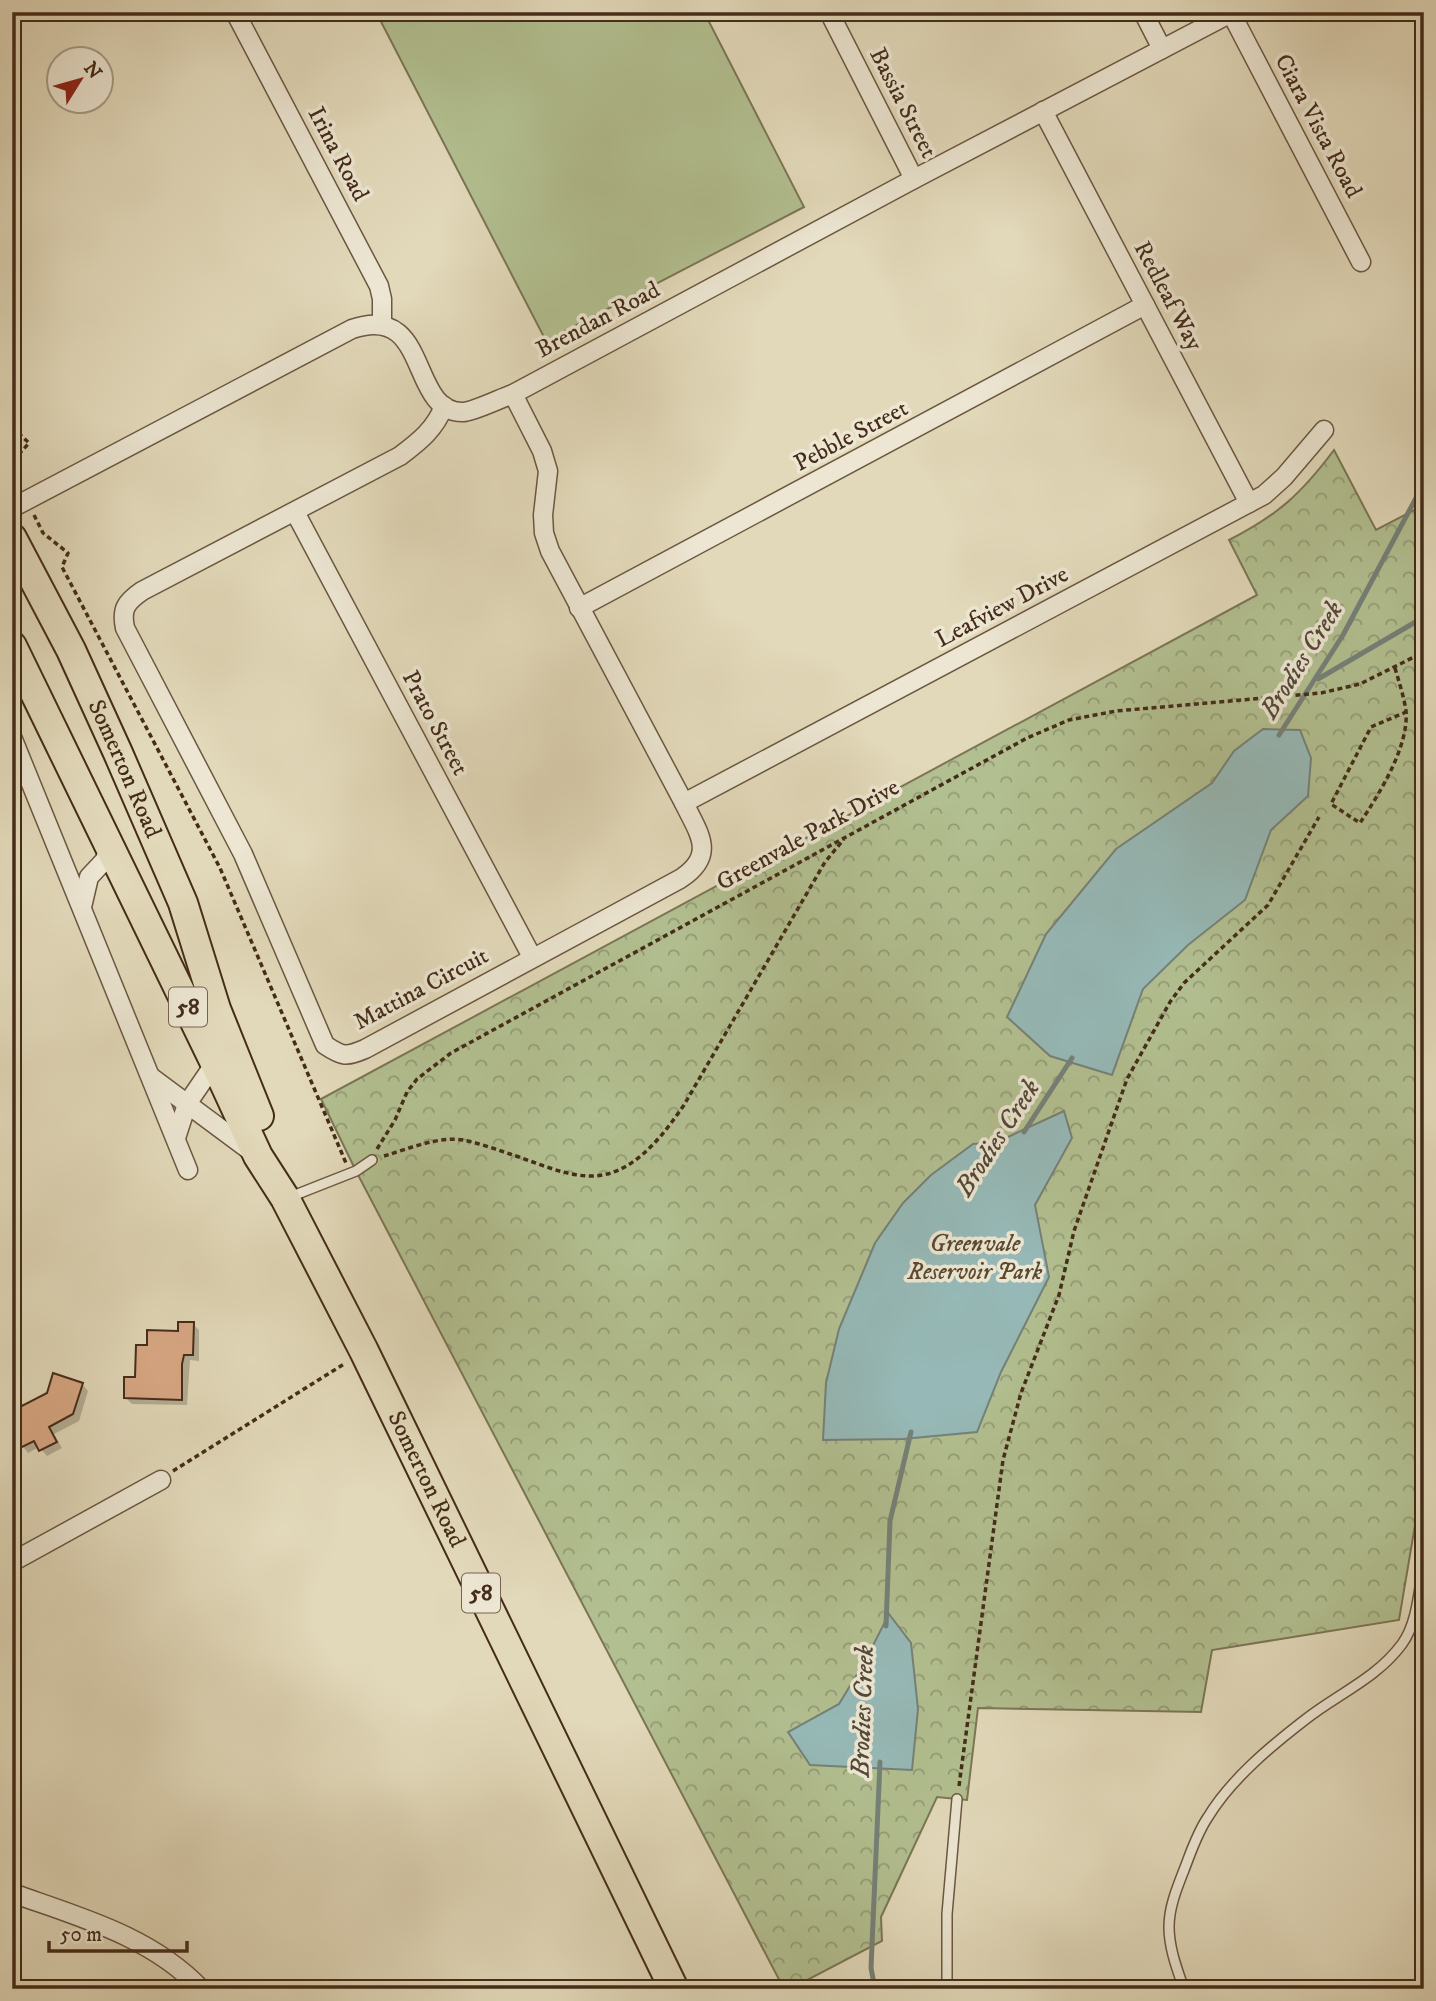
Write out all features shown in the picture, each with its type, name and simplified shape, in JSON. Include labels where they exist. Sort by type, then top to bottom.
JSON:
[{"type":"main road","name":"Somerton Road","points":[[12,538],[71,650],[183,903],[216,1009],[272,1150],[285,1198]]},
{"type":"main road","name":"Somerton Road","points":[[12,646],[258,1156],[285,1198],[364,1351],[674,1989]]},
{"type":"street","name":"Irina Road","points":[[235,12],[379,286],[382,323]]},
{"type":"street","name":"Bassia Street","points":[[828,12],[914,179]]},
{"type":"street","points":[[1143,12],[1162,49]]},
{"type":"street","name":"Brendan Road","points":[[444,406],[464,413],[513,394],[914,179],[1232,13]]},
{"type":"street","name":"Ciara Vista Road","points":[[1232,13],[1361,262]]},
{"type":"street","name":"Redleaf Way","points":[[1043,111],[1249,503]]},
{"type":"street","name":"Pebble Street","points":[[579,608],[1145,305]]},
{"type":"street","points":[[19,505],[368,323],[382,323],[397,330],[433,394],[444,406]]},
{"type":"street","name":"Mattina Circuit","points":[[444,406],[429,433],[400,456],[142,591],[132,598],[122,615],[125,628],[243,854],[325,1045],[348,1056],[694,870],[702,853],[701,837],[684,803],[550,551],[544,533],[543,515],[548,471],[542,451],[513,394]]},
{"type":"street","name":"Leafview Drive","points":[[684,803],[1264,495],[1284,477],[1324,430]]},
{"type":"street","name":"Prato Street","points":[[295,512],[532,957]]},
{"type":"street","points":[[12,737],[188,1170]]},
{"type":"street","name":"Somerton Road","points":[[82,907],[89,877],[104,861],[110,848]]},
{"type":"street","name":"Somerton Road","points":[[215,1063],[216,1009]]},
{"type":"street","points":[[176,1138],[187,1104],[215,1063]]},
{"type":"street","name":"Somerton Road","points":[[151,1077],[258,1156]]},
{"type":"street","points":[[12,1562],[161,1480]]},
{"type":"street","points":[[12,1893],[99,1924],[148,1945],[189,1976],[201,1989]]},
{"type":"lane","points":[[285,1198],[351,1174],[372,1160]]},
{"type":"lane","points":[[1184,1989],[1171,1946],[1170,1914],[1175,1892],[1208,1815],[1229,1788],[1266,1753],[1307,1718],[1371,1676],[1404,1642],[1412,1623],[1424,1562]]},
{"type":"lane","points":[[947,1989],[947,1914],[957,1799]]},
{"type":"path","points":[[12,426],[29,443],[12,462]]},
{"type":"path","points":[[12,476],[19,505],[43,533],[68,553],[62,567],[220,868],[351,1174]]},
{"type":"path","name":"Greenvale Park Drive","points":[[372,1160],[395,1120],[407,1092],[416,1079],[434,1064],[516,1016],[1027,738],[1069,720],[1116,711],[1321,693],[1360,684],[1424,652]]},
{"type":"path","points":[[1395,668],[1406,712],[1403,741],[1385,781],[1360,823],[1331,804],[1371,727],[1406,712]]},
{"type":"path","points":[[957,1799],[1003,1460],[1021,1393],[1059,1295],[1074,1231],[1127,1079],[1170,1002],[1184,983],[1268,905],[1319,817]]},
{"type":"path","points":[[372,1160],[430,1143],[462,1140],[586,1176],[626,1165],[651,1147],[684,1105],[825,862],[848,835]]},
{"type":"path","points":[[161,1480],[364,1351]]},
{"type":"green space","points":[[376,12],[704,12],[804,207],[546,341]]},
{"type":"green space","name":"Greenvale Reservoir Park","points":[[1334,450],[1376,530],[1424,505],[1424,1472],[1399,1620],[1212,1650],[1201,1712],[978,1708],[967,1800],[937,1797],[881,1917],[882,1941],[790,1989],[784,1989],[356,1171],[321,1099],[1257,595],[1229,540],[1261,522],[1288,502]]},
{"type":"water","points":[[1263,729],[1300,730],[1311,758],[1308,796],[1271,830],[1245,900],[1188,945],[1143,989],[1112,1075],[1050,1056],[1007,1017],[1046,934],[1116,849],[1212,783],[1234,751]]},
{"type":"water","points":[[1064,1111],[1072,1138],[1035,1205],[1049,1277],[1001,1372],[977,1432],[903,1439],[823,1440],[826,1383],[839,1329],[875,1243],[903,1203],[931,1175],[973,1144],[997,1142]]},
{"type":"water","points":[[889,1614],[911,1643],[918,1709],[912,1770],[810,1765],[788,1732],[839,1704]]},
{"type":"building","points":[[178,1322],[194,1322],[193,1355],[184,1355],[182,1364],[182,1400],[124,1398],[124,1377],[135,1377],[136,1345],[147,1345],[147,1330],[178,1331]]},
{"type":"building","points":[[53,1373],[83,1383],[73,1414],[49,1427],[57,1442],[39,1451],[34,1441],[20,1448],[12,1433],[12,1388],[22,1406],[47,1393]]},
{"type":"waterway","name":"Brodies Creek","points":[[1279,735],[1343,635],[1424,483]]},
{"type":"waterway","points":[[1318,679],[1424,617]]},
{"type":"waterway","name":"Brodies Creek","points":[[1024,1132],[1072,1058]]},
{"type":"waterway","name":"Brodies Creek","points":[[886,1626],[890,1521],[911,1432]]},
{"type":"waterway","name":"Brodies Creek","points":[[875,1989],[871,1968],[880,1762]]}]
